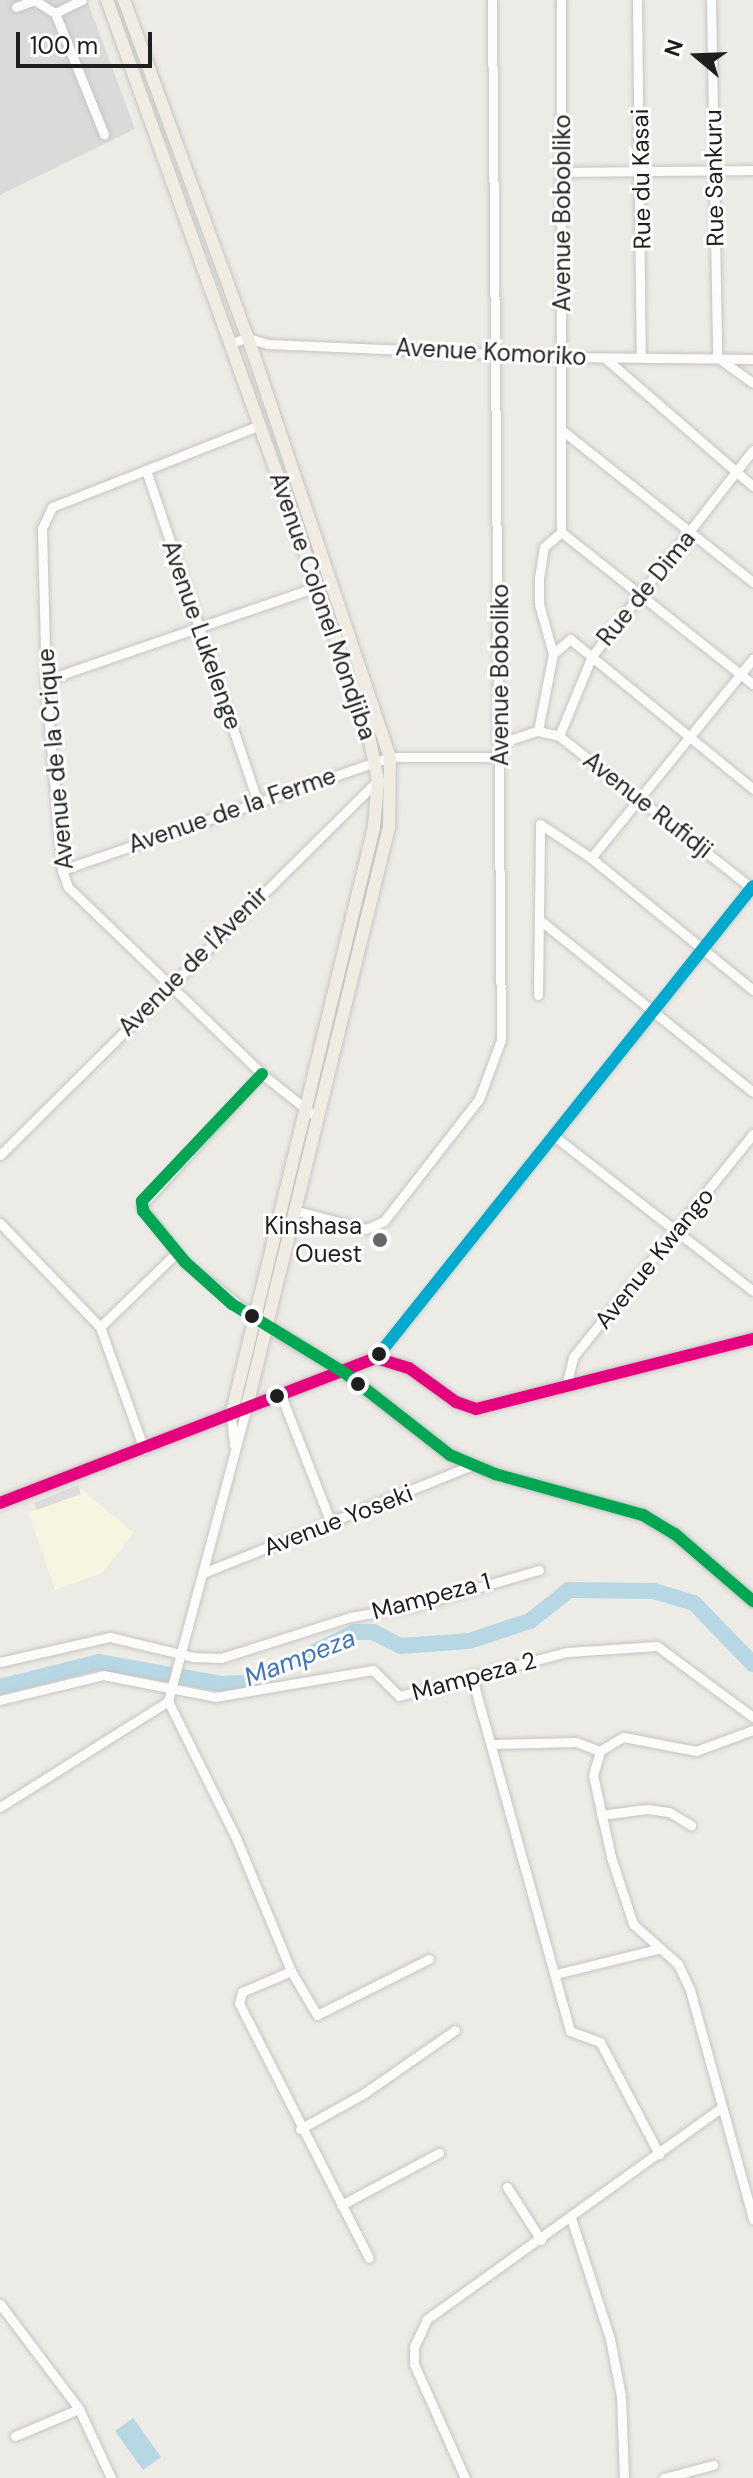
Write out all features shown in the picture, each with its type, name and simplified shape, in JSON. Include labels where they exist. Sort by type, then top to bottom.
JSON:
[{"type":"main road","name":"Avenue Colonel Mondjiba","points":[[107,0],[260,425],[376,761],[378,781],[374,827],[306,1112],[246,1410]]},
{"type":"main road","name":"Avenue Colonel Mondjiba","points":[[124,0],[248,338],[390,764],[389,827],[321,1115],[297,1211],[231,1416]]},
{"type":"main road","points":[[262,1322],[345,1373],[439,1447],[471,1466],[643,1515],[675,1534],[753,1601]]},
{"type":"main road","points":[[0,1503],[282,1398],[376,1358],[409,1368],[456,1402],[476,1409],[753,1339]]},
{"type":"street","points":[[16,7],[34,0],[55,13],[104,134]]},
{"type":"street","points":[[55,13],[82,0]]},
{"type":"street","name":"Avenue Boboliko","points":[[297,1211],[366,1229],[377,1227],[485,1090],[504,1026],[499,352],[492,0]]},
{"type":"street","name":"Avenue Bobobliko","points":[[561,0],[561,532]]},
{"type":"street","name":"Rue du Kasai","points":[[637,0],[643,172],[641,357]]},
{"type":"street","name":"Rue Sankuru","points":[[711,0],[717,357]]},
{"type":"street","points":[[562,172],[753,170]]},
{"type":"street","name":"Avenue Komoriko","points":[[230,343],[248,338],[268,344],[563,357],[753,359]]},
{"type":"street","points":[[717,357],[753,383]]},
{"type":"street","points":[[605,358],[753,486]]},
{"type":"street","points":[[146,470],[260,425]]},
{"type":"street","points":[[563,431],[753,582]]},
{"type":"street","name":"Rue de Dima","points":[[559,736],[592,656],[753,450]]},
{"type":"street","name":"Avenue de la Crique","points":[[146,470],[63,498],[48,512],[42,528],[46,680],[62,870],[78,898],[170,982],[262,1074],[306,1112]]},
{"type":"street","name":"Avenue Lukelenge","points":[[146,470],[257,800]]},
{"type":"street","points":[[500,743],[538,731],[553,654],[539,604],[540,556],[561,532],[753,684]]},
{"type":"street","points":[[46,680],[316,587]]},
{"type":"street","points":[[553,654],[570,639],[753,789]]},
{"type":"street","points":[[591,858],[753,659]]},
{"type":"street","name":"Avenue Rufidji","points":[[538,731],[559,736],[753,887]]},
{"type":"street","name":"Avenue de la Ferme","points":[[62,870],[376,761],[390,764],[500,757]]},
{"type":"street","name":"Avenue de l'Avenir","points":[[0,1155],[170,982],[378,781],[390,764]]},
{"type":"street","points":[[538,995],[540,824],[591,858],[753,990]]},
{"type":"street","points":[[376,1358],[753,887]]},
{"type":"street","points":[[541,921],[650,1013],[753,1092]]},
{"type":"street","points":[[262,1074],[142,1201],[143,1211],[177,1252],[222,1296],[262,1322]]},
{"type":"street","points":[[306,1112],[321,1115]]},
{"type":"street","name":"Avenue Kwango","points":[[566,1386],[573,1357],[753,1134]]},
{"type":"street","points":[[554,1136],[674,1234],[753,1291]]},
{"type":"street","points":[[0,1223],[100,1327],[144,1449]]},
{"type":"street","points":[[100,1327],[177,1252]]},
{"type":"street","points":[[282,1398],[331,1523]]},
{"type":"street","points":[[0,1807],[168,1701],[246,1410]]},
{"type":"street","points":[[231,1416],[234,1456]]},
{"type":"street","name":"Avenue Yoseki","points":[[203,1573],[471,1466]]},
{"type":"street","name":"Mampeza 1","points":[[0,1662],[110,1637],[182,1655],[221,1658],[350,1617],[414,1606],[539,1570]]},
{"type":"street","name":"Mampeza 2","points":[[0,1700],[103,1675],[175,1684],[215,1697],[375,1670],[399,1696],[471,1674],[578,1650],[657,1646],[753,1717]]},
{"type":"street","points":[[471,1674],[494,1744],[570,2031],[600,2042],[659,2154]]},
{"type":"street","points":[[168,1701],[236,1838],[291,1971],[317,2015],[429,1959]]},
{"type":"street","points":[[753,1730],[696,1751],[623,1737],[600,1751],[593,1775],[601,1815],[633,1924],[683,1971],[719,2109],[753,2219]]},
{"type":"street","points":[[494,1744],[576,1742],[600,1751]]},
{"type":"street","points":[[601,1815],[647,1809],[669,1812],[691,1825]]},
{"type":"street","points":[[556,1974],[658,1949]]},
{"type":"street","points":[[291,1971],[242,1992],[239,2003],[300,2129],[369,2258]]},
{"type":"street","points":[[300,2129],[363,2094],[455,2030]]},
{"type":"street","points":[[465,2478],[419,2377],[414,2347],[427,2319],[541,2240],[719,2109]]},
{"type":"street","points":[[341,2205],[439,2153]]},
{"type":"street","points":[[507,2187],[541,2240]]},
{"type":"street","points":[[571,2218],[613,2353],[621,2396],[624,2478]]},
{"type":"street","points":[[0,2304],[79,2409],[111,2478]]},
{"type":"street","points":[[15,2436],[79,2409]]},
{"type":"street","points":[[664,2478],[713,2465]]},
{"type":"shaded area","points":[[0,0],[87,0],[135,129],[0,195]]},
{"type":"shaded area","points":[[78,1485],[81,1494],[37,1510],[34,1503]]},
{"type":"shaded area","points":[[82,1490],[134,1533],[102,1573],[55,1590],[29,1513]]},
{"type":"water","points":[[133,2418],[161,2457],[143,2470],[115,2431]]},
{"type":"waterway","name":"Mampeza","points":[[0,1687],[99,1662],[221,1684],[251,1683],[355,1632],[373,1632],[401,1646],[469,1641],[530,1621],[569,1590],[654,1591],[694,1603],[753,1664]]},
{"type":"transit line","points":[[376,1358],[753,886]]},
{"type":"transit line","points":[[262,1074],[142,1201],[143,1211],[185,1262],[232,1304],[345,1373],[450,1455],[495,1474],[643,1515],[675,1534],[753,1601]]},
{"type":"transit line","points":[[0,1503],[376,1358],[409,1368],[456,1402],[476,1409],[753,1339]]},
{"type":"place","name":"Kinshasa Ouest","points":[[380,1240]]}]
